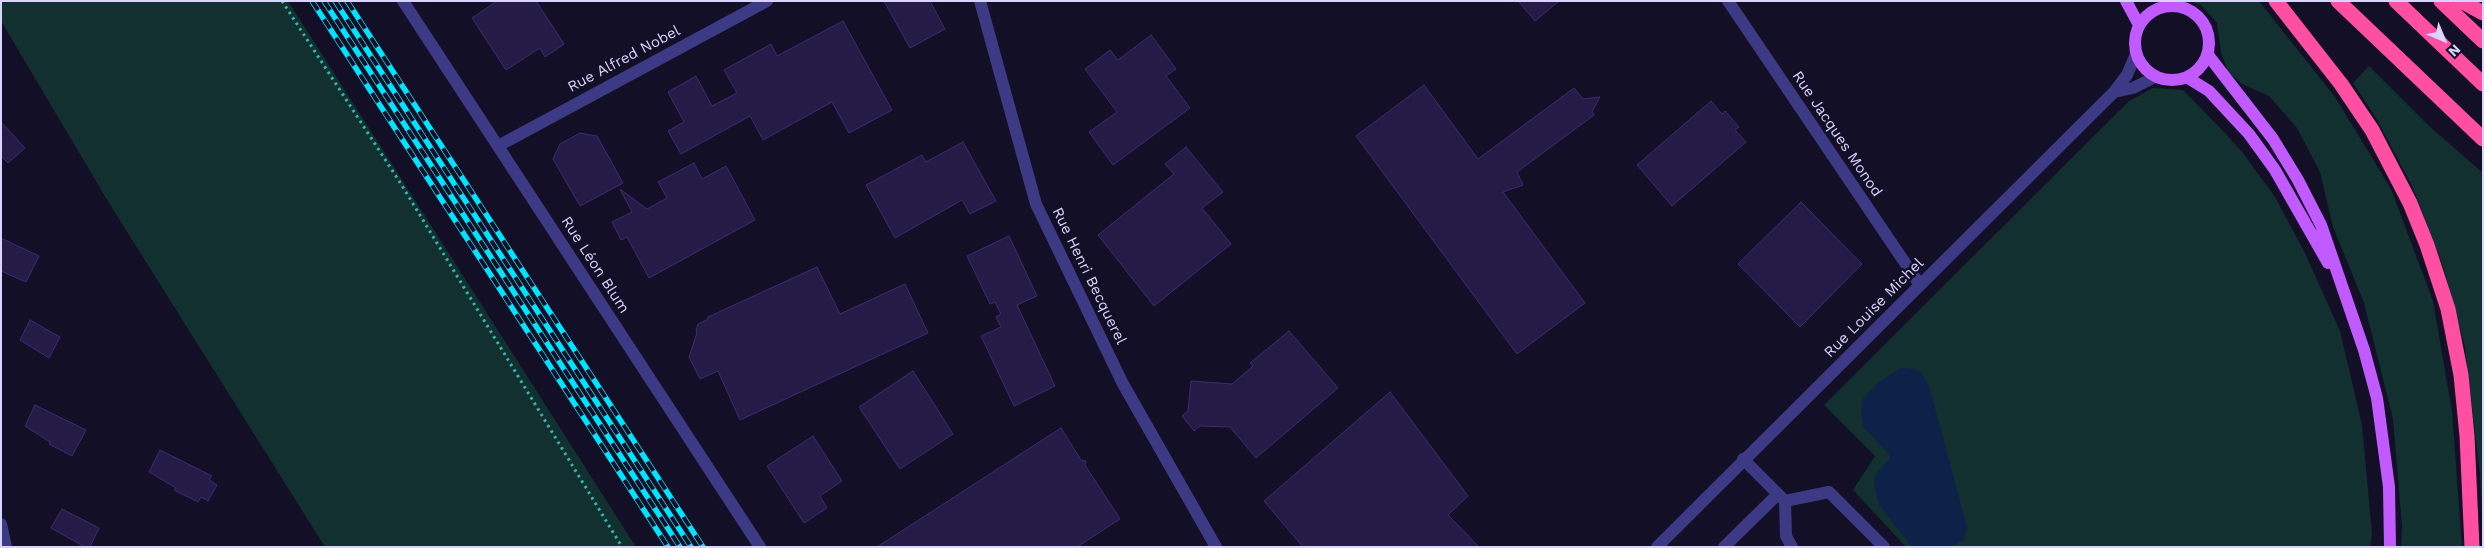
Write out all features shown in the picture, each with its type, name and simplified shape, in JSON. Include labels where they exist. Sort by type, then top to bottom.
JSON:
[{"type":"highway","points":[[2276,1],[2341,84],[2372,130],[2410,203],[2427,244],[2448,309],[2461,375],[2467,436],[2472,547]]},
{"type":"highway","points":[[2338,1],[2483,139]]},
{"type":"highway","points":[[2396,1],[2483,84]]},
{"type":"highway","points":[[2441,1],[2483,41]]},
{"type":"highway","points":[[2461,1],[2483,13]]},
{"type":"main road","points":[[2126,1],[2139,25]]},
{"type":"main road","points":[[2158,4],[2177,6],[2193,12],[2204,23],[2210,39],[2208,55],[2200,68],[2188,78],[2172,81],[2155,77],[2142,66],[2136,54],[2135,39],[2139,25],[2158,4]]},
{"type":"main road","points":[[2208,55],[2273,139],[2298,180],[2321,225],[2348,298],[2364,350],[2380,415],[2388,487],[2390,547]]},
{"type":"main road","points":[[2188,78],[2209,91],[2249,134],[2275,170],[2348,298]]},
{"type":"street","name":"Rue Léon Blum","points":[[403,1],[760,547]]},
{"type":"street","name":"Rue Alfred Nobel","points":[[498,146],[767,1]]},
{"type":"street","name":"Rue Henri Becquerel","points":[[980,1],[1036,204],[1123,384],[1216,547]]},
{"type":"street","name":"Rue Jacques Monod","points":[[1728,1],[1920,285]]},
{"type":"street","name":"Rue Louise Michel","points":[[1657,547],[1743,459],[2114,92],[2127,75],[2136,54]]},
{"type":"street","name":"Rue Louise Michel","points":[[2114,92],[2133,88],[2155,77]]},
{"type":"street","points":[[1743,459],[1781,497],[1786,536],[1792,547]]},
{"type":"street","points":[[1724,547],[1781,497],[1829,492],[1884,547]]},
{"type":"street","points":[[1,524],[6,547]]},
{"type":"path","points":[[282,1],[401,184],[622,547]]},
{"type":"green space","points":[[1,1],[288,1],[636,547],[325,547],[109,203],[1,21]]},
{"type":"green space","points":[[2189,1],[2259,1],[2335,97],[2391,189],[2433,301],[2452,411],[2462,547],[2401,547],[2402,526],[2393,419],[2364,303],[2333,227],[2320,172],[2297,128],[2269,96],[2242,84],[2228,72],[2221,52],[2217,23],[2201,5]]},
{"type":"green space","points":[[2369,66],[2430,127],[2483,173],[2483,533],[2480,474],[2465,347],[2443,266],[2413,188],[2376,118],[2353,83]]},
{"type":"green space","points":[[2153,88],[2183,90],[2224,132],[2243,153],[2275,197],[2305,253],[2340,331],[2362,425],[2372,534],[2370,547],[1906,547],[1853,490],[1875,456],[1824,405],[2129,101]]},
{"type":"water","points":[[1901,368],[1914,369],[1921,372],[1929,386],[1967,527],[1964,540],[1951,547],[1912,547],[1879,505],[1874,484],[1876,474],[1889,460],[1889,454],[1863,427],[1861,414],[1863,399],[1879,382]]},
{"type":"building","points":[[497,1],[536,1],[564,44],[545,57],[540,48],[506,70],[472,18]]},
{"type":"building","points":[[884,1],[930,1],[945,29],[910,48]]},
{"type":"building","points":[[1518,1],[1559,1],[1535,21]]},
{"type":"building","points":[[843,21],[892,110],[849,133],[832,102],[763,140],[750,116],[681,154],[668,131],[684,122],[668,92],[696,76],[712,106],[737,93],[724,70],[771,44],[777,56]]},
{"type":"building","points":[[1151,35],[1176,69],[1166,76],[1190,108],[1113,165],[1089,132],[1117,112],[1085,69],[1110,50],[1118,60]]},
{"type":"building","points":[[1424,85],[1478,159],[1574,88],[1583,99],[1600,97],[1592,112],[1594,115],[1517,172],[1523,185],[1503,192],[1585,303],[1517,354],[1356,136]]},
{"type":"building","points":[[1711,101],[1722,114],[1725,111],[1739,127],[1735,130],[1746,142],[1672,206],[1637,165]]},
{"type":"building","points":[[1,122],[25,148],[8,163],[1,156]]},
{"type":"building","points":[[580,133],[597,136],[623,183],[580,206],[553,159],[560,144]]},
{"type":"building","points":[[963,142],[996,201],[970,214],[962,200],[895,238],[866,185],[922,155],[926,162]]},
{"type":"building","points":[[1186,147],[1223,192],[1202,208],[1231,244],[1154,306],[1098,235],[1174,174],[1165,164]]},
{"type":"building","points":[[694,163],[702,179],[726,166],[755,220],[649,278],[627,237],[621,240],[612,222],[632,212],[620,189],[647,209],[667,198],[658,182]]},
{"type":"building","points":[[1801,202],[1862,264],[1800,327],[1738,264]]},
{"type":"building","points":[[1009,236],[1037,296],[1017,305],[1055,386],[1014,406],[981,336],[1001,327],[996,317],[1001,314],[995,302],[990,304],[967,256]]},
{"type":"building","points":[[1,238],[39,256],[26,282],[1,271]]},
{"type":"building","points":[[817,267],[840,314],[905,284],[928,333],[740,420],[718,371],[700,379],[689,357],[698,324],[708,319],[708,317]]},
{"type":"building","points":[[30,320],[60,337],[49,358],[20,340]]},
{"type":"building","points":[[1289,331],[1338,388],[1256,458],[1230,427],[1200,426],[1194,431],[1182,416],[1188,411],[1191,381],[1232,384],[1253,366],[1250,363]]},
{"type":"building","points":[[913,371],[953,434],[900,469],[859,407]]},
{"type":"building","points":[[1390,392],[1468,496],[1448,515],[1479,547],[1303,547],[1264,501]]},
{"type":"building","points":[[35,405],[86,430],[72,456],[49,444],[50,442],[25,426]]},
{"type":"building","points":[[1061,428],[1081,460],[1086,461],[1085,465],[1120,519],[1077,547],[877,547]]},
{"type":"building","points":[[813,436],[842,481],[820,496],[827,508],[804,523],[767,466]]},
{"type":"building","points":[[160,450],[212,476],[209,480],[217,485],[208,501],[201,497],[198,502],[174,490],[176,488],[149,472]]},
{"type":"building","points":[[62,509],[99,528],[90,547],[85,547],[51,528]]},
{"type":"railway","points":[[312,1],[668,547]]},
{"type":"railway","points":[[324,1],[680,547]]},
{"type":"railway","points":[[335,1],[691,547]]},
{"type":"railway","points":[[347,1],[703,547]]}]
